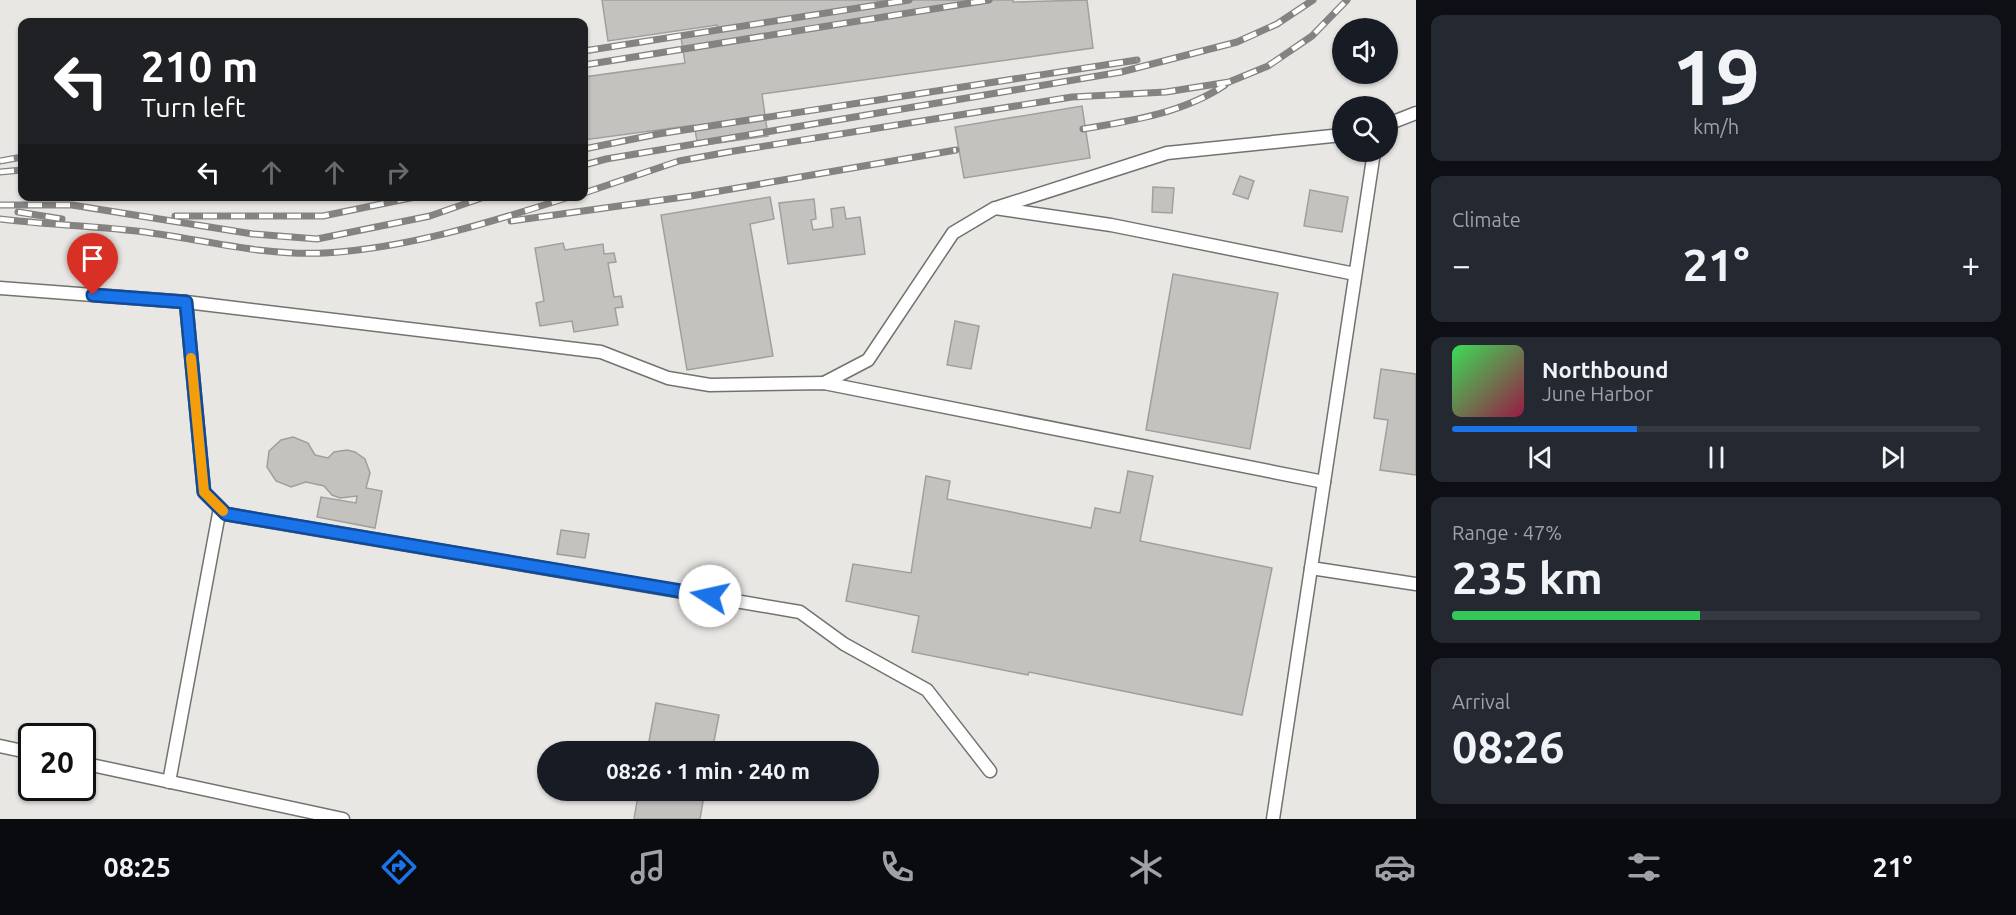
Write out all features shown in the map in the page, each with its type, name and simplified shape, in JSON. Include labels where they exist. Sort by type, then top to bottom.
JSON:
[{"type":"lane","points":[[1398,120],[1416,113]]},
{"type":"lane","points":[[824,383],[868,360],[953,233],[995,208],[1167,153],[1332,136]]},
{"type":"lane","points":[[1273,819],[1372,162]]},
{"type":"lane","points":[[995,208],[1111,225],[1355,274]]},
{"type":"lane","points":[[0,288],[186,302],[601,352],[668,378],[710,385],[824,383],[1324,482]]},
{"type":"lane","points":[[186,302],[204,492],[226,514],[800,612],[844,644],[927,690],[990,771]]},
{"type":"lane","points":[[169,782],[220,508]]},
{"type":"lane","points":[[1311,568],[1416,584]]},
{"type":"lane","points":[[0,746],[18,750]]},
{"type":"lane","points":[[96,766],[343,819]]},
{"type":"building","points":[[602,0],[1013,0],[1013,2],[1087,0],[1093,48],[762,94],[768,136],[698,146],[694,125],[588,139],[588,76],[685,63],[681,37],[718,31],[717,25],[608,41]]},
{"type":"building","points":[[1082,106],[1090,158],[964,178],[955,127]]},
{"type":"building","points":[[1240,176],[1254,181],[1248,199],[1233,194]]},
{"type":"building","points":[[1153,187],[1174,188],[1172,213],[1152,212]]},
{"type":"building","points":[[1310,190],[1348,197],[1342,232],[1304,226]]},
{"type":"building","points":[[770,197],[774,219],[750,224],[773,356],[687,370],[661,215]]},
{"type":"building","points":[[814,199],[816,219],[811,220],[813,230],[833,227],[831,209],[844,207],[846,219],[860,217],[865,254],[788,264],[779,203]]},
{"type":"building","points":[[563,243],[565,250],[603,244],[604,254],[614,253],[616,262],[608,263],[614,297],[621,296],[623,307],[615,308],[618,325],[574,332],[572,321],[540,326],[536,303],[544,301],[535,248]]},
{"type":"building","points":[[1173,274],[1278,293],[1250,449],[1146,430]]},
{"type":"building","points":[[955,321],[979,326],[971,369],[947,365]]},
{"type":"building","points":[[1381,369],[1416,374],[1416,475],[1380,470],[1388,420],[1374,418]]},
{"type":"building","points":[[293,437],[308,443],[315,455],[328,458],[334,452],[347,450],[365,459],[370,473],[366,488],[382,491],[375,528],[317,517],[321,497],[356,503],[357,496],[340,498],[332,495],[324,486],[306,482],[291,487],[276,481],[267,467],[269,451],[281,440]]},
{"type":"building","points":[[1128,471],[1153,476],[1140,541],[1272,568],[1242,715],[1029,672],[1028,675],[912,652],[919,616],[846,601],[853,564],[911,573],[926,476],[950,481],[947,499],[1091,528],[1095,508],[1120,513]]},
{"type":"building","points":[[561,530],[589,534],[585,558],[557,554]]},
{"type":"building","points":[[656,703],[719,715],[714,741],[649,741]]},
{"type":"building","points":[[637,801],[703,801],[700,819],[634,819]]},
{"type":"railway","points":[[588,50],[909,0]]},
{"type":"railway","points":[[588,64],[989,0]]},
{"type":"railway","points":[[588,164],[1121,72],[1237,42],[1277,24],[1313,0]]},
{"type":"railway","points":[[588,192],[679,161],[734,151],[1072,97],[1166,92],[1229,82],[1268,66],[1312,36],[1347,0]]},
{"type":"railway","points":[[588,148],[658,134],[1137,60]]},
{"type":"railway","points":[[1083,129],[1138,119],[1174,109],[1192,103],[1225,85]]},
{"type":"railway","points":[[511,221],[691,196],[956,150]]},
{"type":"railway","points":[[0,161],[18,158]]},
{"type":"railway","points":[[0,172],[18,170]]},
{"type":"railway","points":[[175,216],[323,216],[396,201]]},
{"type":"railway","points":[[0,205],[72,205],[253,234],[317,239],[430,216],[473,201]]},
{"type":"railway","points":[[0,219],[145,232],[257,250],[325,253],[419,240],[556,201]]},
{"type":"railway","points":[[18,212],[62,219]]},
{"type":"slow traffic","points":[[191,358],[204,492],[223,511]]},
{"type":"route","points":[[93,295],[186,302],[204,492],[226,514],[710,596]]}]
